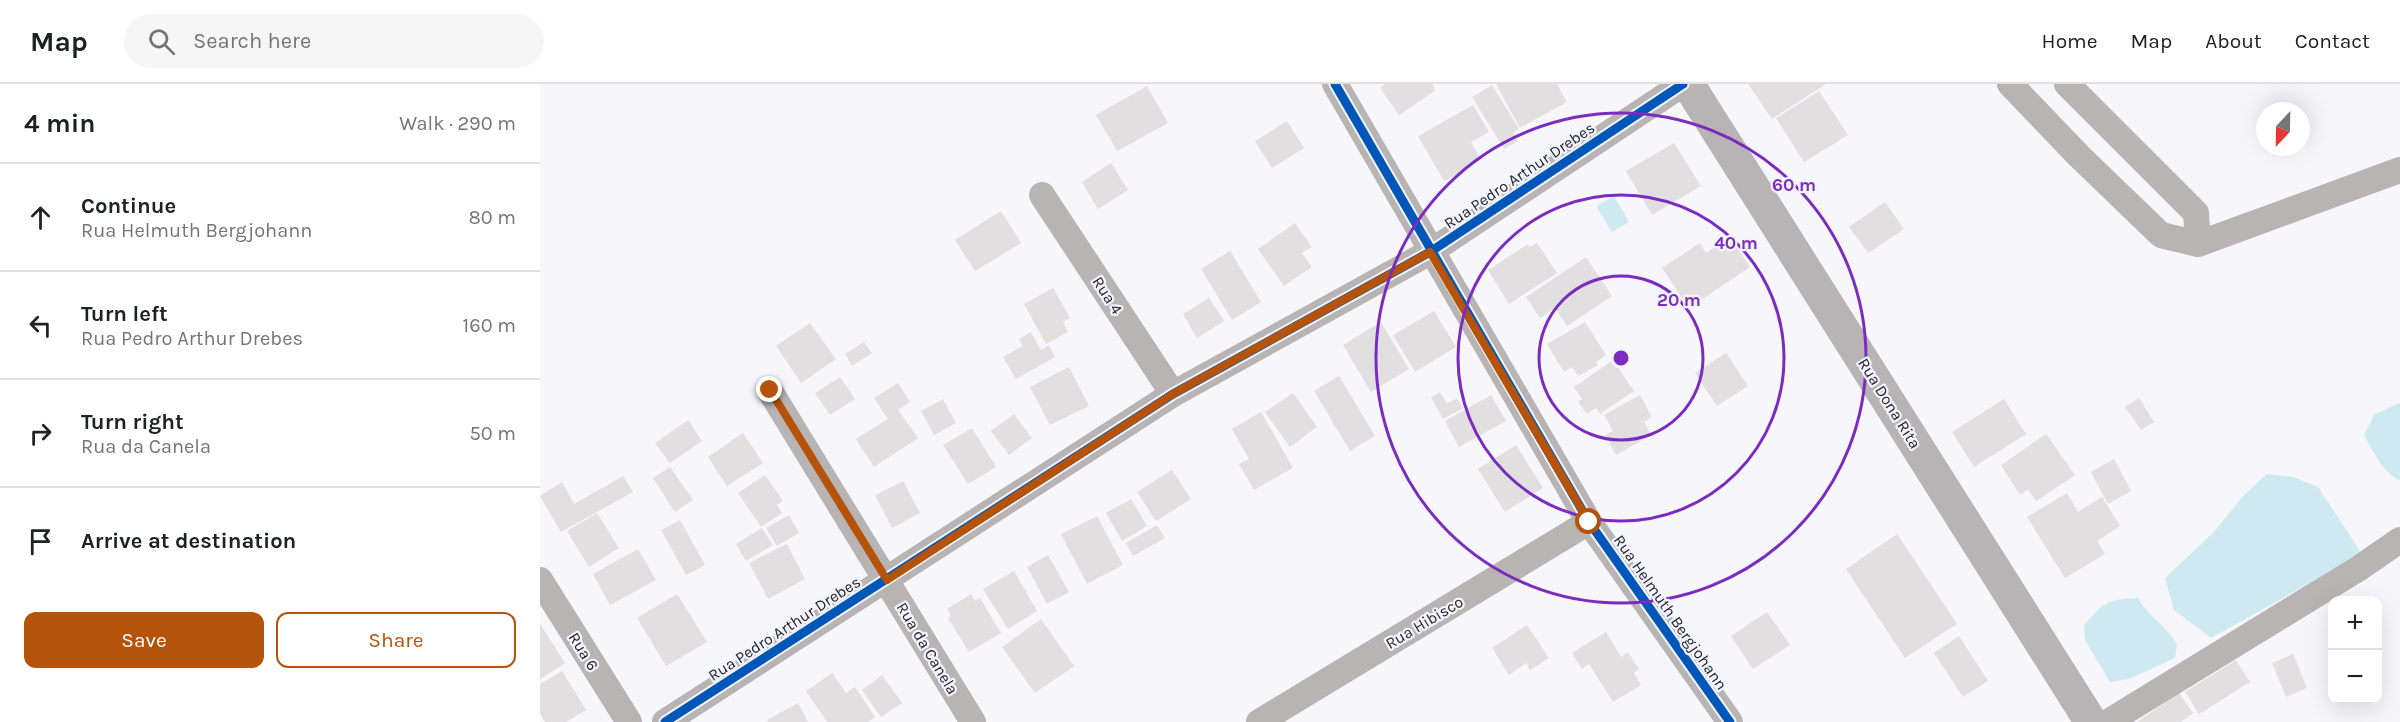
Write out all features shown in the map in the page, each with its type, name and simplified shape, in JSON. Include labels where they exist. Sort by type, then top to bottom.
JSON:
[{"type":"main road","name":"Rua Dona Rita","points":[[1689,84],[2091,722]]},
{"type":"street","name":"Rua Helmuth Bergjohann","points":[[1335,84],[1430,252],[1589,522],[1730,722]]},
{"type":"street","name":"Rua Pedro Arthur Drebes","points":[[665,722],[1173,394],[1430,252],[1683,84]]},
{"type":"street","points":[[2010,84],[2079,156],[2162,235],[2198,244],[2400,170]]},
{"type":"street","points":[[2067,84],[2196,213],[2198,244]]},
{"type":"street","points":[[2079,156],[2111,129]]},
{"type":"street","name":"Rua 4","points":[[1042,195],[1173,394]]},
{"type":"street","name":"Rua da Canela","points":[[770,390],[973,722]]},
{"type":"street","name":"Rua Hibisco","points":[[1259,722],[1589,522]]},
{"type":"street","points":[[2108,722],[2358,569],[2400,540]]},
{"type":"street","name":"Rua 6","points":[[540,580],[629,722]]},
{"type":"water","points":[[1614,196],[1629,222],[1612,232],[1596,206]]},
{"type":"water","points":[[2400,403],[2400,480],[2384,467],[2364,435],[2374,415]]},
{"type":"water","points":[[2267,474],[2293,477],[2318,487],[2362,554],[2211,638],[2174,610],[2165,578],[2214,532],[2243,496]]},
{"type":"water","points":[[2138,598],[2177,644],[2175,658],[2129,679],[2110,682],[2085,640],[2084,626],[2101,607],[2113,601]]},
{"type":"building","points":[[1385,84],[1432,84],[1436,90],[1399,115],[1380,88]]},
{"type":"building","points":[[1496,84],[1557,84],[1567,102],[1520,128]]},
{"type":"building","points":[[1748,84],[1826,84],[1772,119]]},
{"type":"building","points":[[1492,85],[1519,129],[1513,133],[1518,141],[1504,149],[1472,97]]},
{"type":"building","points":[[1147,86],[1168,123],[1117,151],[1096,115]]},
{"type":"building","points":[[1819,91],[1848,135],[1804,162],[1776,118]]},
{"type":"building","points":[[1473,105],[1489,132],[1471,142],[1481,160],[1444,181],[1418,136]]},
{"type":"building","points":[[1287,121],[1304,148],[1272,168],[1255,141]]},
{"type":"building","points":[[1674,143],[1701,186],[1652,215],[1626,171]]},
{"type":"building","points":[[1111,163],[1128,190],[1098,209],[1082,182]]},
{"type":"building","points":[[1885,202],[1904,229],[1868,253],[1849,227]]},
{"type":"building","points":[[1001,211],[1021,243],[975,271],[955,240]]},
{"type":"building","points":[[1295,223],[1312,247],[1302,253],[1312,267],[1284,286],[1258,249]]},
{"type":"building","points":[[1730,237],[1750,267],[1689,308],[1662,268],[1700,243],[1706,253]]},
{"type":"building","points":[[1537,243],[1557,273],[1509,304],[1488,270],[1528,244],[1530,247]]},
{"type":"building","points":[[1230,251],[1261,302],[1232,320],[1201,269]]},
{"type":"building","points":[[1586,257],[1612,296],[1567,326],[1555,308],[1540,318],[1526,297]]},
{"type":"building","points":[[1053,288],[1070,318],[1063,322],[1068,332],[1046,344],[1024,304]]},
{"type":"building","points":[[1209,298],[1224,321],[1197,338],[1183,314]]},
{"type":"building","points":[[1434,311],[1456,347],[1415,372],[1393,335]]},
{"type":"building","points":[[1381,322],[1409,369],[1371,392],[1343,345]]},
{"type":"building","points":[[1585,322],[1606,355],[1596,362],[1598,365],[1578,376],[1572,367],[1564,372],[1547,344]]},
{"type":"building","points":[[810,323],[836,359],[801,383],[776,346]]},
{"type":"building","points":[[1031,332],[1041,350],[1049,345],[1055,357],[1016,379],[1003,357],[1023,346],[1019,339]]},
{"type":"building","points":[[864,342],[872,353],[852,366],[845,354]]},
{"type":"building","points":[[1726,353],[1748,386],[1717,406],[1695,373]]},
{"type":"building","points":[[1613,360],[1634,391],[1600,414],[1596,408],[1587,414],[1578,402],[1582,399],[1574,387]]},
{"type":"building","points":[[1069,367],[1089,406],[1050,425],[1030,387]]},
{"type":"building","points":[[1339,376],[1375,436],[1350,451],[1314,391]]},
{"type":"building","points":[[840,377],[855,399],[830,415],[815,393]]},
{"type":"building","points":[[898,383],[910,402],[898,410],[918,438],[874,467],[856,439],[888,419],[874,398]]},
{"type":"building","points":[[1440,392],[1447,404],[1457,398],[1463,408],[1443,419],[1431,397]]},
{"type":"building","points":[[1293,393],[1317,427],[1290,447],[1265,412]]},
{"type":"building","points":[[1491,395],[1506,421],[1459,447],[1445,421]]},
{"type":"building","points":[[1640,395],[1652,417],[1644,422],[1651,435],[1616,455],[1605,435],[1613,431],[1604,415]]},
{"type":"building","points":[[2139,398],[2154,422],[2141,430],[2125,407]]},
{"type":"building","points":[[943,399],[956,423],[934,435],[921,411]]},
{"type":"building","points":[[2004,399],[2026,434],[1974,467],[1952,432]]},
{"type":"building","points":[[1261,412],[1293,468],[1254,490],[1239,464],[1249,459],[1232,429]]},
{"type":"building","points":[[1014,414],[1032,438],[1009,455],[991,431]]},
{"type":"building","points":[[688,420],[702,441],[670,463],[655,443]]},
{"type":"building","points":[[972,428],[996,467],[968,484],[943,445]]},
{"type":"building","points":[[743,433],[763,463],[727,486],[708,457]]},
{"type":"building","points":[[2046,434],[2075,475],[2036,501],[2028,489],[2020,495],[2001,465]]},
{"type":"building","points":[[1516,445],[1543,488],[1505,512],[1478,469]]},
{"type":"building","points":[[2114,459],[2131,491],[2108,504],[2091,472]]},
{"type":"building","points":[[670,467],[693,500],[675,512],[653,478]]},
{"type":"building","points":[[1172,470],[1191,499],[1156,521],[1137,492]]},
{"type":"building","points":[[765,475],[783,501],[777,505],[782,513],[761,527],[738,493]]},
{"type":"building","points":[[623,476],[633,492],[561,532],[540,496],[562,482],[574,504]]},
{"type":"building","points":[[903,481],[920,513],[892,528],[875,495]]},
{"type":"building","points":[[2067,493],[2078,512],[2102,497],[2120,526],[2097,541],[2105,554],[2065,578],[2027,517]]},
{"type":"building","points":[[1131,499],[1147,526],[1122,541],[1106,513]]},
{"type":"building","points":[[597,513],[619,548],[589,567],[567,531]]},
{"type":"building","points":[[789,515],[799,533],[777,546],[766,528]]},
{"type":"building","points":[[1097,516],[1123,565],[1087,584],[1061,534]]},
{"type":"building","points":[[680,520],[705,565],[686,575],[661,530]]},
{"type":"building","points":[[1157,525],[1165,538],[1133,556],[1126,543]]},
{"type":"building","points":[[762,528],[773,545],[746,561],[736,544]]},
{"type":"building","points":[[1897,534],[1957,624],[1905,658],[1846,569]]},
{"type":"building","points":[[787,544],[805,579],[768,599],[749,563]]},
{"type":"building","points":[[638,549],[656,580],[610,605],[593,574]]},
{"type":"building","points":[[1048,555],[1069,592],[1047,604],[1027,567]]},
{"type":"building","points":[[1014,571],[1037,611],[1008,629],[983,589]]},
{"type":"building","points":[[677,594],[707,642],[666,666],[637,618]]},
{"type":"building","points":[[971,594],[975,601],[980,598],[1001,633],[969,652],[948,618],[951,616],[947,609]]},
{"type":"building","points":[[1767,612],[1790,645],[1753,669],[1731,636]]},
{"type":"building","points":[[1041,619],[1074,666],[1035,693],[1002,647]]},
{"type":"building","points":[[540,624],[565,663],[540,679]]},
{"type":"building","points":[[1527,625],[1549,658],[1530,670],[1526,663],[1509,675],[1492,648]]},
{"type":"building","points":[[1606,632],[1621,657],[1628,652],[1639,669],[1634,673],[1641,685],[1613,702],[1589,664],[1582,669],[1572,653]]},
{"type":"building","points":[[1959,636],[1988,681],[1963,697],[1934,653]]},
{"type":"building","points":[[2293,654],[2307,688],[2286,697],[2272,663]]},
{"type":"building","points":[[2236,660],[2250,682],[2199,714],[2185,692]]},
{"type":"building","points":[[562,671],[586,710],[566,722],[545,722],[540,713],[540,684]]},
{"type":"building","points":[[832,673],[846,693],[855,687],[875,717],[868,722],[827,722],[806,691]]},
{"type":"building","points":[[882,675],[902,703],[881,717],[862,690]]},
{"type":"building","points":[[2179,693],[2193,713],[2181,722],[2137,722]]},
{"type":"building","points":[[798,703],[808,722],[768,722],[767,720]]},
{"type":"cycle path","points":[[1335,84],[1589,522],[1730,722]]},
{"type":"cycle path","points":[[665,722],[1173,394],[1430,252],[1683,84]]},
{"type":"route","points":[[770,390],[887,580],[1173,394],[1430,252],[1589,522]]}]
